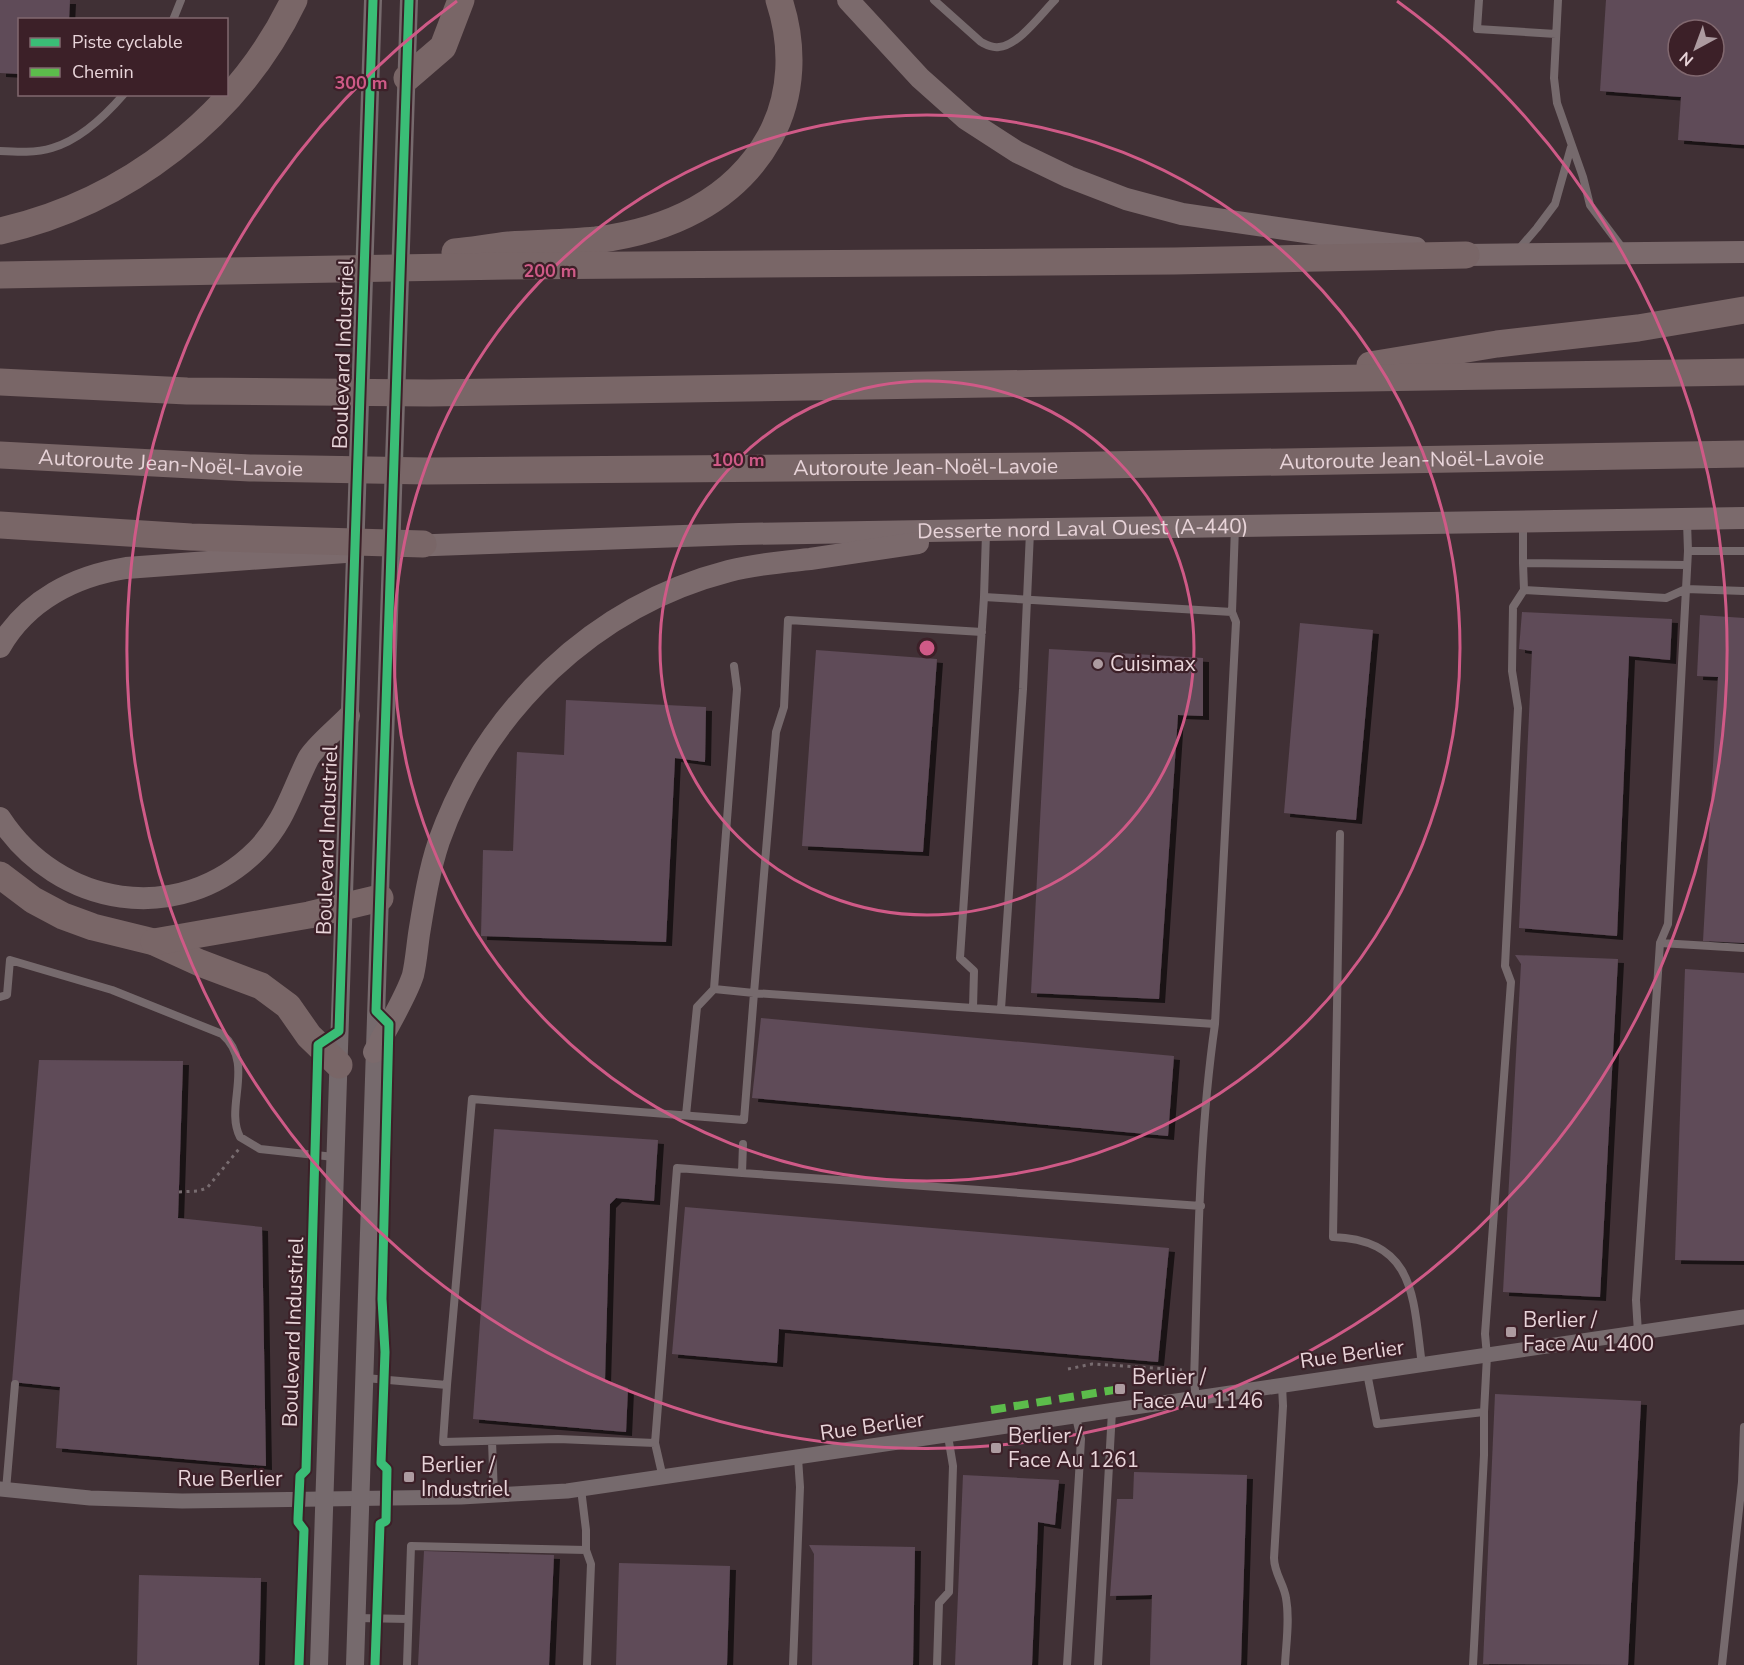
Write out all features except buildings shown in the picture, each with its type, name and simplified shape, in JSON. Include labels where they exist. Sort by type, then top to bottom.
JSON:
[{"type":"highway","points":[[0,231],[38,221],[82,204],[133,177],[169,152],[209,117],[247,75],[279,29],[294,0]]},
{"type":"highway","points":[[407,78],[443,47],[461,0]]},
{"type":"highway","points":[[432,261],[508,245],[583,241],[623,236],[668,223],[719,197],[754,162],[774,130],[780,114],[785,96],[789,55],[784,16],[779,0]]},
{"type":"highway","points":[[0,275],[333,269],[432,261],[1162,261],[1466,255]]},
{"type":"highway","points":[[1281,380],[1497,344],[1638,328],[1744,310]]},
{"type":"highway","points":[[0,382],[177,390],[430,393],[1744,372]]},
{"type":"highway","name":"Autoroute Jean-Noël-Lavoie","points":[[0,455],[325,470],[427,471],[1045,466],[1744,454]]},
{"type":"highway","points":[[0,525],[324,547],[423,544]]},
{"type":"highway","points":[[0,875],[26,896],[63,916],[93,927],[154,942],[200,963],[261,986],[288,1006],[309,1036],[339,1065]]},
{"type":"highway","points":[[154,942],[380,898]]},
{"type":"main road","points":[[848,0],[920,78],[966,119],[1017,152],[1069,177],[1126,199],[1182,214],[1466,255],[1744,252]]},
{"type":"main road","name":"Desserte nord Laval Ouest (A-440)","points":[[423,544],[739,534],[1744,518]]},
{"type":"main road","points":[[374,1052],[412,976],[432,865],[456,798],[504,719],[568,653],[640,605],[710,577],[760,565],[1002,530]]},
{"type":"main road","points":[[0,647],[12,629],[36,605],[64,587],[93,575],[126,568],[324,547]]},
{"type":"main road","points":[[0,818],[18,843],[36,860],[55,874],[83,887],[112,896],[141,898],[158,897],[198,888],[235,869],[267,839],[289,805],[309,757],[349,716]]},
{"type":"street","name":"Boulevard Industriel","points":[[319,1665],[372,0]]},
{"type":"street","points":[[355,1665],[409,0]]},
{"type":"street","name":"Rue Berlier","points":[[3,1489],[90,1498],[154,1500],[494,1496],[581,1489],[1744,1317]]},
{"type":"lane","points":[[174,18],[182,0]]},
{"type":"lane","points":[[934,0],[981,42],[990,47],[1001,48],[1020,37],[1055,0]]},
{"type":"lane","points":[[1479,0],[1477,29],[1556,34]]},
{"type":"lane","points":[[1558,0],[1555,92],[1590,205],[1626,253]]},
{"type":"lane","points":[[0,151],[41,151],[62,145],[91,126],[122,96]]},
{"type":"lane","points":[[1514,255],[1555,204],[1571,147]]},
{"type":"lane","points":[[1638,1333],[1636,1300],[1660,943],[1668,924],[1688,551],[1687,519]]},
{"type":"lane","points":[[1473,1665],[1484,1455],[1486,1322],[1511,982],[1505,966],[1518,708],[1512,671],[1513,607],[1524,590],[1522,521]]},
{"type":"lane","points":[[1196,1399],[1194,1381],[1207,1078],[1215,1024],[1236,622],[1232,612],[1235,526]]},
{"type":"lane","points":[[973,1008],[974,971],[960,958],[984,597],[1002,530]]},
{"type":"lane","points":[[1001,1009],[1027,600],[1002,530]]},
{"type":"lane","points":[[1688,551],[1744,551]]},
{"type":"lane","points":[[1523,563],[1687,565]]},
{"type":"lane","points":[[1524,590],[1666,598],[1686,589],[1744,591]]},
{"type":"lane","points":[[984,597],[1232,612]]},
{"type":"lane","points":[[655,1443],[558,1439],[443,1442],[472,1099],[744,1120],[776,732],[784,707],[788,620],[982,632]]},
{"type":"lane","points":[[686,1115],[697,1007],[714,989],[737,689],[734,666]]},
{"type":"lane","points":[[1340,834],[1333,1237],[1363,1241],[1386,1252],[1397,1261],[1411,1288],[1422,1365]]},
{"type":"lane","points":[[1660,943],[1744,948]]},
{"type":"lane","points":[[0,997],[7,995],[10,960],[112,990],[222,1034],[232,1045],[238,1062],[237,1131],[245,1142],[260,1149],[336,1157]]},
{"type":"lane","points":[[714,989],[1215,1024]]},
{"type":"lane","points":[[742,1173],[743,1144]]},
{"type":"lane","points":[[663,1478],[655,1443],[677,1168],[1201,1206]]},
{"type":"lane","points":[[1367,1373],[1377,1424],[1484,1412]]},
{"type":"lane","points":[[364,1378],[447,1385]]},
{"type":"lane","points":[[3,1489],[15,1384]]},
{"type":"lane","points":[[1282,1385],[1283,1406],[1274,1566],[1286,1595],[1288,1609],[1285,1665]]},
{"type":"lane","points":[[1098,1665],[1112,1411]]},
{"type":"lane","points":[[1067,1665],[1081,1439],[1077,1417]]},
{"type":"lane","points":[[1722,1665],[1742,1482],[1744,1427]]},
{"type":"lane","points":[[937,1665],[939,1603],[949,1592],[953,1466],[948,1436]]},
{"type":"lane","points":[[492,1441],[494,1496]]},
{"type":"lane","points":[[793,1665],[800,1487],[798,1458]]},
{"type":"lane","points":[[581,1489],[586,1550],[591,1564],[587,1665]]},
{"type":"lane","points":[[407,1665],[411,1546],[586,1550]]},
{"type":"lane","points":[[357,1618],[408,1620]]},
{"type":"path","points":[[179,1192],[207,1188],[245,1142]]},
{"type":"path","points":[[1068,1369],[1092,1364],[1181,1370]]},
{"type":"marked path","points":[[991,1410],[1120,1389]]},
{"type":"cycle path","points":[[299,1665],[304,1530],[298,1518],[300,1476],[306,1470],[318,1045],[339,1031],[373,0]]},
{"type":"cycle path","points":[[375,1665],[380,1524],[386,1521],[387,1469],[381,1463],[385,1352],[382,1299],[389,1024],[376,1011],[409,0]]},
{"type":"place","name":"Cuisimax","points":[[1098,664]]},
{"type":"place","name":"Berlier / Face Au 1400","points":[[1511,1332]]},
{"type":"place","name":"Berlier / Face Au 1146","points":[[1120,1389]]},
{"type":"place","name":"Berlier / Face Au 1261","points":[[996,1448]]},
{"type":"place","name":"Berlier / Industriel","points":[[409,1477]]}]
